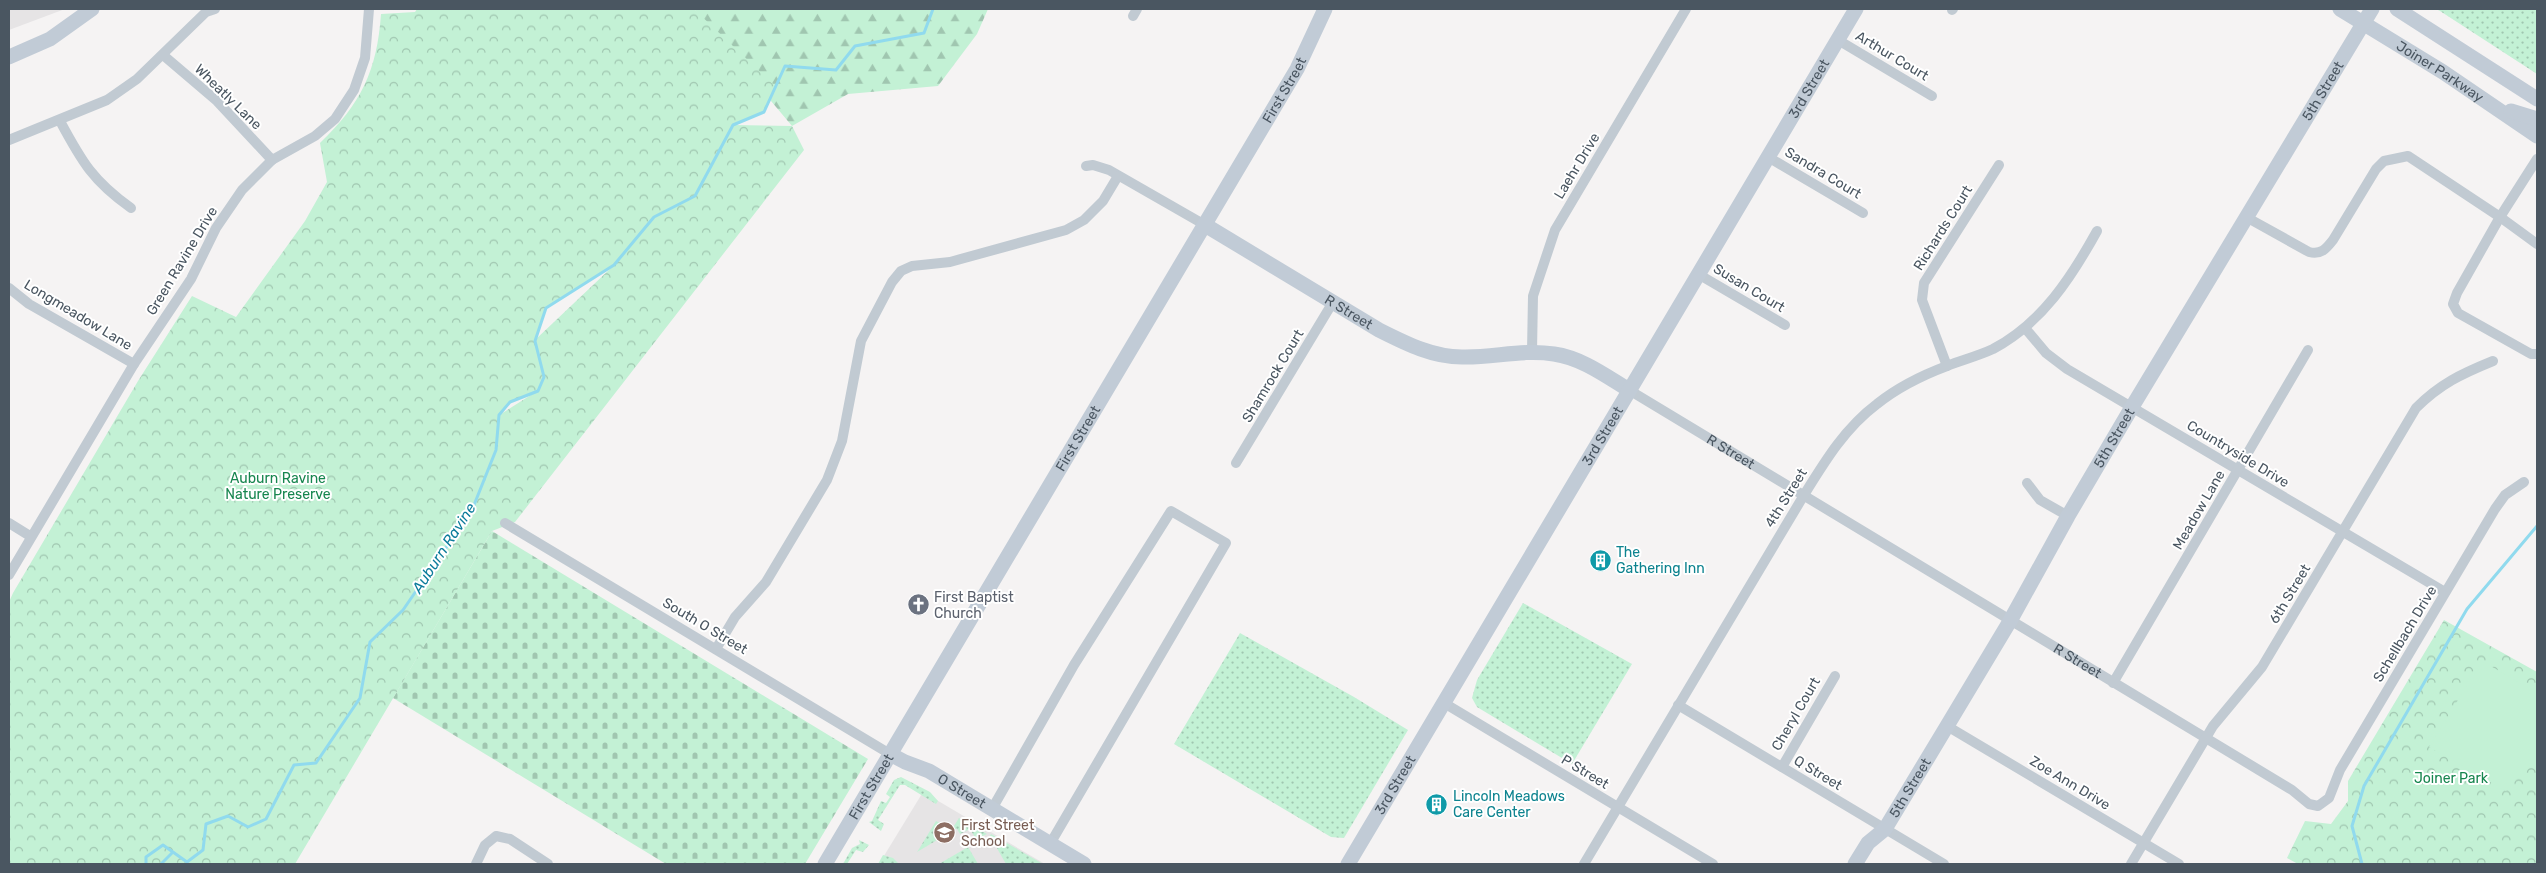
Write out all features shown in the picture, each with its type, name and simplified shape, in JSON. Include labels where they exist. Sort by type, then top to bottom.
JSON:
[{"type":"street","points":[[9,57],[50,39],[92,9]]},
{"type":"street","points":[[9,140],[60,121],[107,100],[137,79],[206,12],[215,9]]},
{"type":"street","name":"Green Ravine Drive","points":[[9,575],[30,536],[134,364],[191,279],[216,228],[237,198],[272,160],[315,136],[335,118],[354,90],[365,58],[369,9]]},
{"type":"street","name":"First Street","points":[[825,864],[1297,69],[1324,9]]},
{"type":"street","name":"Laehr Drive","points":[[1532,351],[1533,296],[1555,230],[1686,9]]},
{"type":"street","name":"3rd Street","points":[[1348,864],[1856,9]]},
{"type":"street","name":"Joiner Parkway","points":[[2340,9],[2493,105],[2537,136]]},
{"type":"street","name":"5th Street","points":[[1855,864],[1868,843],[1885,829],[2010,621],[2068,516],[2132,407],[2372,9]]},
{"type":"street","points":[[2397,9],[2537,99]]},
{"type":"street","name":"Arthur Court","points":[[1838,40],[1932,96]]},
{"type":"street","name":"Wheatly Lane","points":[[163,55],[217,101],[272,160]]},
{"type":"street","points":[[2493,105],[2537,119]]},
{"type":"street","points":[[60,121],[92,176],[110,193],[131,208]]},
{"type":"street","name":"Sandra Court","points":[[1768,156],[1863,213]]},
{"type":"street","points":[[2246,217],[2309,252],[2316,254],[2324,251],[2333,240],[2376,169],[2388,159],[2408,156],[2537,244]]},
{"type":"street","points":[[2537,159],[2500,217],[2457,292],[2453,304],[2458,313],[2531,354],[2537,354]]},
{"type":"street","name":"Richards Court","points":[[1947,366],[1922,300],[1924,284],[1999,165]]},
{"type":"street","name":"R Street","points":[[1086,166],[1100,166],[1118,176],[1205,225],[1405,344],[1432,353],[1461,357],[1532,351],[1556,354],[1577,361],[1629,390],[2292,790],[2308,804],[2318,806]]},
{"type":"street","points":[[716,649],[735,617],[766,582],[827,480],[842,441],[861,341],[892,282],[901,271],[912,266],[950,262],[1066,230],[1084,220],[1103,201],[1118,176]]},
{"type":"street","name":"4th Street","points":[[1584,864],[1678,704],[1838,441],[1856,421],[1878,403],[1907,385],[1947,366],[1993,348],[2025,328],[2058,294],[2097,231]]},
{"type":"street","name":"Susan Court","points":[[1698,274],[1785,326]]},
{"type":"street","name":"Longmeadow Lane","points":[[9,288],[29,304],[134,364]]},
{"type":"street","name":"Shamrock Court","points":[[1236,463],[1332,302]]},
{"type":"street","name":"Countryside Drive","points":[[2025,328],[2046,353],[2067,369],[2445,592]]},
{"type":"street","name":"Meadow Lane","points":[[2113,683],[2308,350]]},
{"type":"street","name":"6th Street","points":[[2130,864],[2213,726],[2258,674],[2416,408],[2449,380],[2492,361]]},
{"type":"street","name":"Schellbach Drive","points":[[2318,806],[2329,798],[2340,770],[2495,509],[2505,495],[2524,482]]},
{"type":"street","points":[[2027,483],[2040,500],[2068,516]]},
{"type":"street","points":[[992,809],[1074,665],[1172,511],[1226,543],[1050,844]]},
{"type":"street","name":"South O Street","points":[[505,522],[890,754]]},
{"type":"street","points":[[9,523],[30,536]]},
{"type":"street","name":"Cheryl Court","points":[[1782,767],[1835,676]]},
{"type":"street","name":"P Street","points":[[1444,703],[1713,864]]},
{"type":"street","name":"Q Street","points":[[1678,704],[1944,864]]},
{"type":"street","name":"Zoe Ann Drive","points":[[1947,726],[2179,864]]},
{"type":"street","name":"O Street","points":[[890,754],[929,771],[1084,864]]},
{"type":"street","points":[[476,864],[485,845],[496,836],[510,839],[548,864]]},
{"type":"shaded area","points":[[9,9],[65,9],[9,30]]},
{"type":"shaded area","name":"First Street School","points":[[923,792],[1045,864],[879,864]]},
{"type":"green space","name":"Auburn Ravine Nature Preserve","points":[[417,9],[694,9],[776,87],[764,112],[734,125],[792,126],[804,150],[515,522],[492,531],[295,864],[9,864],[9,602],[13,593],[138,381],[192,296],[236,317],[305,221],[327,182],[320,143],[346,114],[364,85],[376,53],[381,14],[415,12]],"holes":[[[611,268],[535,340],[546,308]],[[534,393],[501,414],[510,402]]]},
{"type":"green space","points":[[694,9],[988,9],[977,34],[938,86],[848,94],[792,126]]},
{"type":"green space","points":[[2436,9],[2537,9],[2537,74],[2440,11]]},
{"type":"green space","points":[[492,531],[868,759],[805,864],[666,864],[393,698]]},
{"type":"green space","points":[[1523,603],[1632,664],[1572,764],[1477,707],[1472,698],[1477,680]]},
{"type":"green space","name":"Joiner Park","points":[[2444,620],[2537,672],[2537,864],[2298,864],[2287,858],[2305,821],[2331,824],[2348,801],[2348,781]]},
{"type":"green space","points":[[1240,633],[1354,697],[1408,730],[1344,838],[1331,837],[1174,744]]},
{"type":"green space","points":[[2482,661],[2537,693],[2537,756],[2506,791],[2429,747]]},
{"type":"green space","points":[[901,777],[930,792],[938,801],[936,804],[905,785],[900,785],[878,820],[884,824],[881,831],[869,822],[872,821],[881,801],[886,803],[890,797],[886,794],[894,780]]},
{"type":"green space","points":[[959,818],[987,834],[976,839],[970,829],[960,834],[957,829],[952,829]]},
{"type":"green space","points":[[936,821],[954,830],[917,852],[919,849]]},
{"type":"green space","points":[[991,834],[1043,864],[1006,864],[990,836]]},
{"type":"green space","points":[[859,840],[869,845],[863,852],[856,850],[847,864],[843,864],[852,848],[860,844]]},
{"type":"green space","points":[[968,847],[978,864],[939,864]]},
{"type":"green space","points":[[883,855],[893,858],[899,864],[878,864]]},
{"type":"waterway","name":"Auburn Ravine","points":[[146,864],[146,857],[163,845],[187,862],[203,850],[206,824],[228,816],[248,827],[266,819],[294,765],[316,763],[360,698],[370,642],[403,610],[472,510],[496,450],[499,415],[510,402],[538,391],[544,377],[535,341],[546,308],[614,265],[654,217],[695,196],[733,125],[764,112],[785,66],[836,70],[855,46],[924,33],[933,9]]},
{"type":"waterway","points":[[2362,864],[2352,826],[2364,786],[2467,609],[2537,526]]},
{"type":"waterway","points":[[161,864],[172,853]]},
{"type":"place","name":"The Gathering Inn","points":[[1600,560]]},
{"type":"place","name":"First Baptist Church","points":[[918,605]]},
{"type":"place","name":"Lincoln Meadows Care Center","points":[[1437,804]]},
{"type":"place","name":"First Street School","points":[[945,833]]}]
